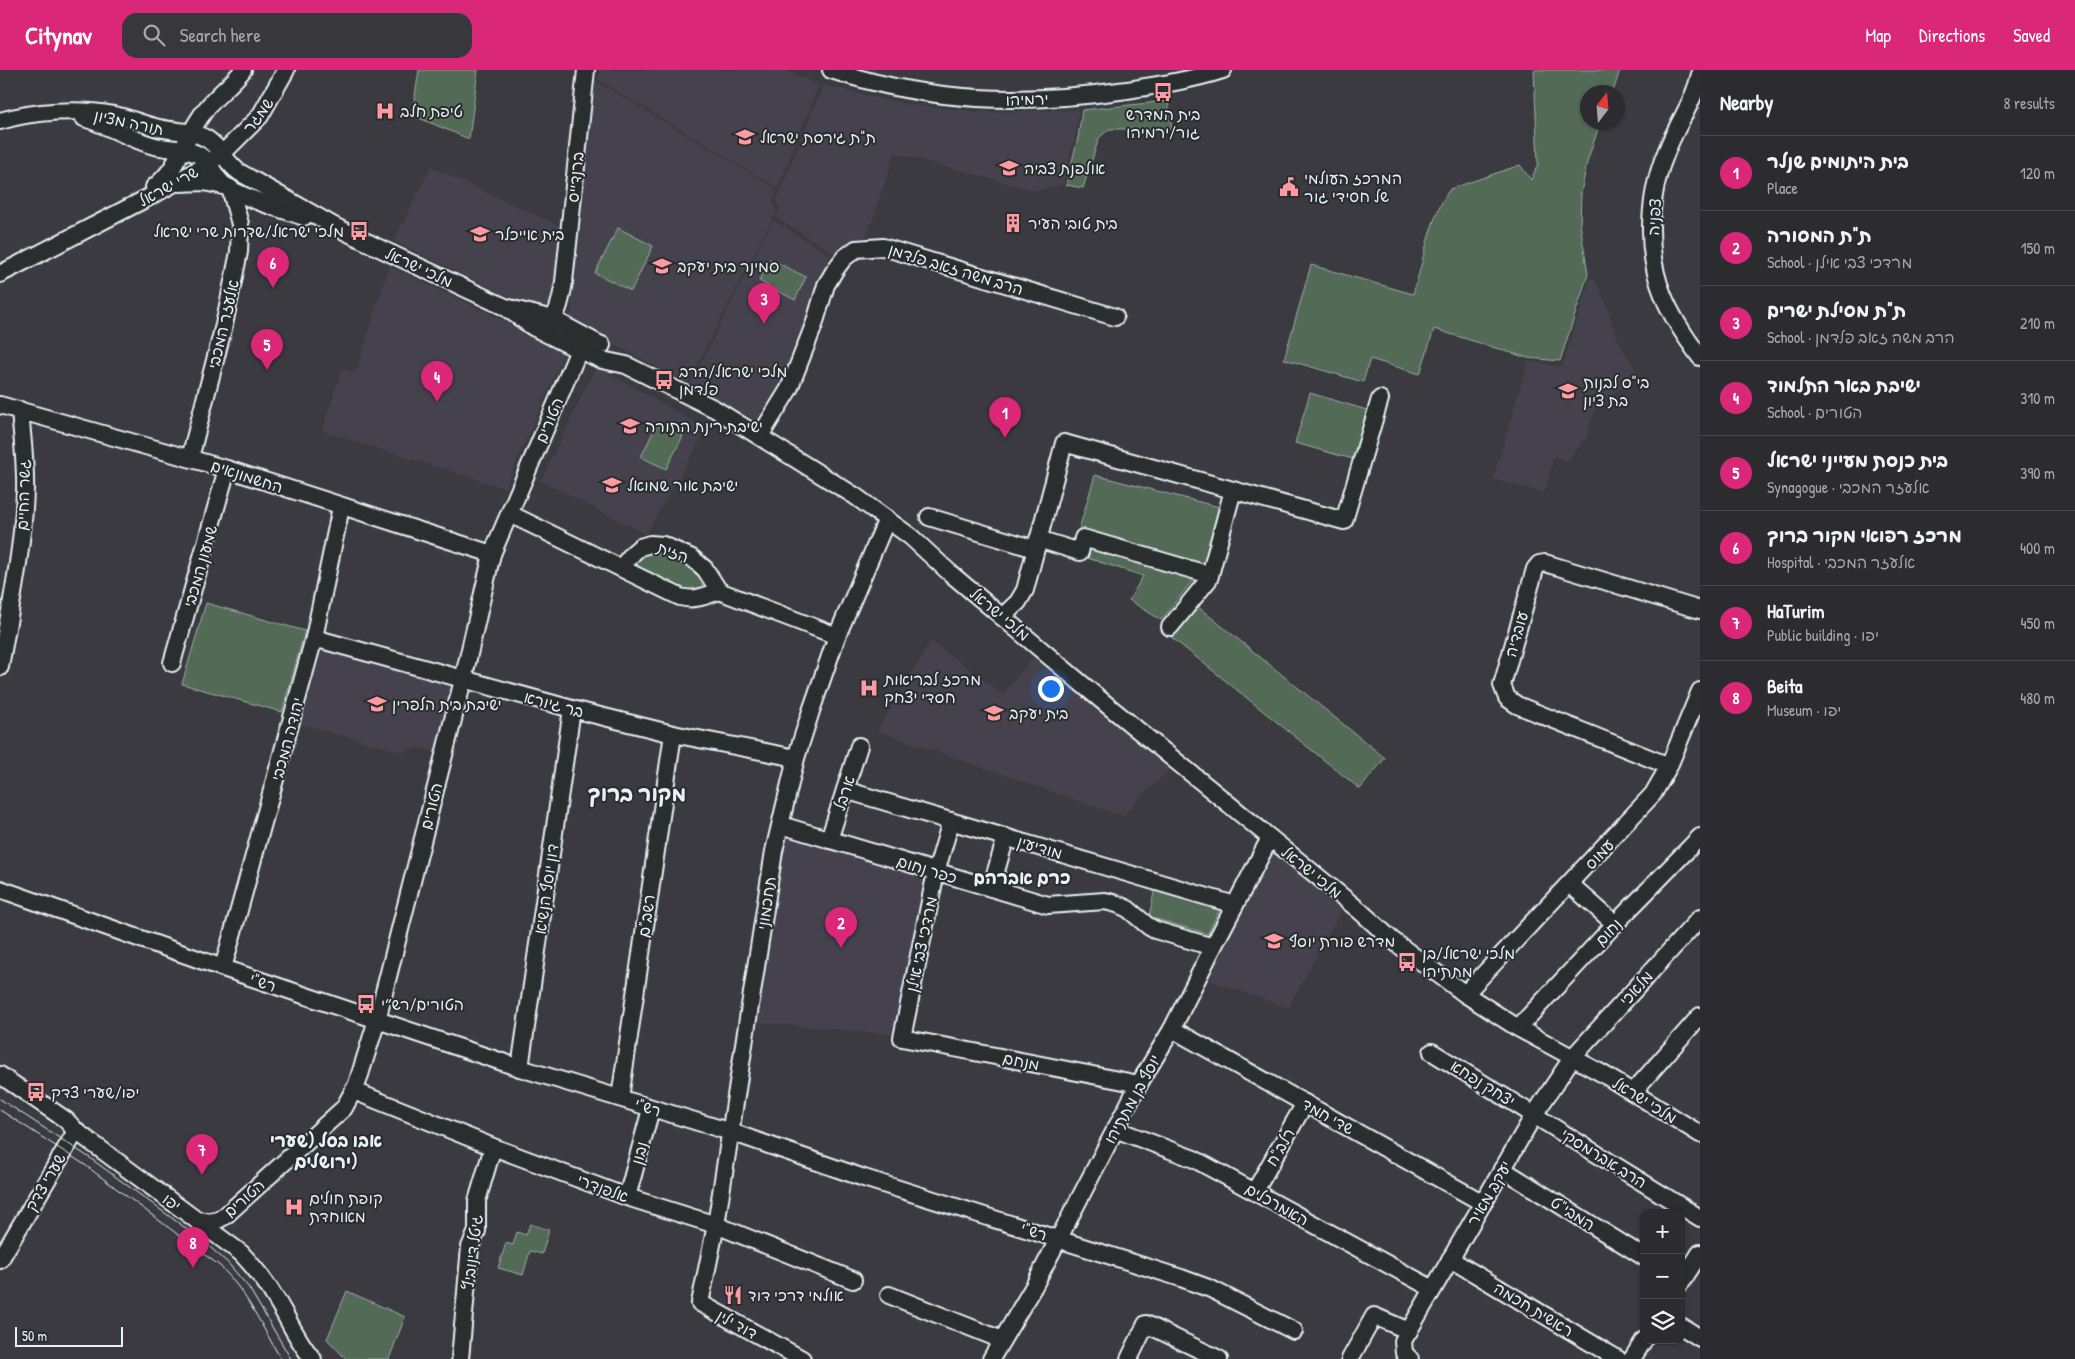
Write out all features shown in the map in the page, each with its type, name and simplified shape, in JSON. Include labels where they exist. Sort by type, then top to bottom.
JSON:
[{"type":"street","points":[[191,133],[205,109],[243,70]]},
{"type":"street","name":"שמגר","points":[[223,153],[260,116],[286,70]]},
{"type":"street","name":"ברנדייס","points":[[553,319],[564,282],[586,70]]},
{"type":"street","name":"ירמיהו","points":[[831,70],[928,94],[991,100],[1089,95],[1169,84],[1223,70]]},
{"type":"street","name":"צפניה","points":[[1700,74],[1697,94],[1666,152],[1653,201],[1652,230],[1654,260],[1663,294],[1684,335],[1700,357]]},
{"type":"street","name":"תורה מציון","points":[[0,121],[24,115],[68,112],[113,115],[159,129],[191,133]]},
{"type":"street","name":"תורה מציון","points":[[68,112],[103,124],[149,144],[183,150]]},
{"type":"street","name":"שרי ישראל","points":[[112,217],[160,183],[175,166],[191,133]]},
{"type":"street","name":"מלכי ישראל","points":[[191,133],[206,138],[223,153],[230,165],[239,172],[334,226],[505,307],[533,327],[578,350],[602,360],[626,365],[714,409],[760,436],[805,467],[840,496],[885,524],[950,573],[1270,838],[1360,910],[1392,940],[1465,994],[1518,1028],[1697,1127]]},
{"type":"street","name":"מלכי ישראל","points":[[183,150],[198,154],[209,163],[218,178],[230,188],[293,213],[334,226]]},
{"type":"street","name":"שרי ישראל","points":[[0,274],[174,184],[223,153]]},
{"type":"street","points":[[174,184],[204,182],[230,188]]},
{"type":"street","name":"אלעזר המכבי","points":[[190,458],[224,325],[239,252],[240,224],[230,188]]},
{"type":"street","name":"הרב משה זאב פלדמן","points":[[760,436],[789,389],[814,325],[826,285],[844,258],[856,249],[883,247],[1115,317]]},
{"type":"street","name":"מלכי ישראל","points":[[505,307],[553,319],[602,345],[620,358],[626,365]]},
{"type":"street","points":[[533,327],[544,327],[553,319]]},
{"type":"street","points":[[578,350],[582,346],[589,344],[602,345]]},
{"type":"street","name":"הטורים","points":[[197,1220],[210,1222],[219,1220],[226,1215],[344,1108],[354,1091],[377,1020],[463,680],[492,554],[578,350]]},
{"type":"street","points":[[1002,616],[1018,602],[1025,590],[1064,443],[1344,521],[1380,399]]},
{"type":"street","name":"החשמונאים","points":[[0,404],[227,469],[492,554]]},
{"type":"street","name":"גשר החיים","points":[[0,667],[20,556],[23,521],[25,479],[20,410]]},
{"type":"street","name":"שמעון המכבי","points":[[172,663],[227,469]]},
{"type":"street","points":[[1170,627],[1209,579],[1233,490]]},
{"type":"street","name":"יהודה המכבי","points":[[223,968],[314,638],[342,507]]},
{"type":"street","points":[[510,514],[689,600],[719,591],[837,636]]},
{"type":"street","points":[[929,517],[1037,544],[1080,552],[1083,538],[1210,576]]},
{"type":"street","name":"תחכמוני","points":[[700,1302],[716,1225],[774,851],[796,758],[837,636],[885,524]]},
{"type":"street","name":"הזית","points":[[621,568],[640,547],[650,544],[662,545],[692,558],[705,569],[719,591]]},
{"type":"street","name":"עובדיה","points":[[1669,766],[1516,705],[1507,698],[1502,685],[1535,569],[1539,564],[1545,563],[1700,610]]},
{"type":"street","name":"בר גיורא","points":[[314,638],[572,709],[673,734],[796,758]]},
{"type":"street","name":"עמוס","points":[[1465,994],[1653,794],[1669,766],[1700,691]]},
{"type":"street","name":"דון יוסף הנשיא","points":[[520,1068],[572,709]]},
{"type":"street","name":"רשב\"ם","points":[[620,1098],[673,734]]},
{"type":"street","name":"ארבל","points":[[829,840],[859,746]]},
{"type":"street","name":"מודיעין","points":[[846,790],[1235,905]]},
{"type":"street","name":"מרדכי צבי אילן","points":[[902,1038],[936,872],[951,821]]},
{"type":"street","name":"כפר נחום","points":[[781,825],[1048,905],[1105,901],[1128,909],[1155,930],[1212,947]]},
{"type":"street","points":[[991,888],[1006,837]]},
{"type":"street","name":"נחום","points":[[1518,1028],[1615,924],[1700,837]]},
{"type":"street","name":"יוסף בן מתתיהו","points":[[991,1359],[1034,1286],[1139,1084],[1172,1029],[1212,947],[1270,838]]},
{"type":"street","points":[[1570,884],[1615,924]]},
{"type":"street","name":"רש\"י","points":[[0,889],[223,968],[520,1068],[731,1132],[864,1178],[1211,1289],[1294,1330]]},
{"type":"street","name":"מלאכי","points":[[1572,1058],[1700,918]]},
{"type":"street","points":[[1633,1092],[1700,1016]]},
{"type":"street","name":"שדי חמד","points":[[1172,1029],[1483,1203]]},
{"type":"street","name":"מנחם","points":[[902,1038],[1139,1084]]},
{"type":"street","name":"יצחק נפחא","points":[[1432,1052],[1534,1115]]},
{"type":"street","name":"יעקב מאיר","points":[[1410,1359],[1404,1353],[1403,1341],[1534,1115],[1572,1058]]},
{"type":"street","name":"יפו","points":[[0,1075],[66,1120],[76,1131],[241,1253],[257,1270],[275,1296],[299,1342],[313,1359]]},
{"type":"street","name":"אלפנדרי","points":[[354,1091],[493,1147],[627,1197],[716,1225],[853,1280]]},
{"type":"street","name":"רלב\"ח","points":[[1255,1192],[1305,1103]]},
{"type":"street","name":"נבון","points":[[627,1197],[651,1109]]},
{"type":"street","name":"הרב אברמסקי","points":[[1534,1115],[1700,1218]]},
{"type":"street","name":"האמרכלים","points":[[1115,1129],[1194,1159],[1433,1289]]},
{"type":"street","name":"שערי צדק","points":[[0,1260],[76,1131]]},
{"type":"street","name":"גיטל דינוביץ","points":[[460,1359],[470,1247],[477,1231],[476,1201],[493,1147]]},
{"type":"street","name":"המבי\"ט","points":[[1502,1169],[1640,1255]]},
{"type":"street","points":[[1685,1276],[1700,1253]]},
{"type":"street","name":"ראשית חכמה","points":[[1450,1259],[1618,1359]]},
{"type":"street","points":[[889,1294],[1002,1340]]},
{"type":"street","name":"דוד ילין","points":[[700,1302],[802,1359]]},
{"type":"street","points":[[1350,1359],[1374,1316],[1409,1331]]},
{"type":"street","points":[[1129,1359],[1146,1324],[1219,1359]]},
{"type":"street","points":[[1685,1329],[1700,1338]]},
{"type":"street","points":[[1632,1359],[1641,1344]]},
{"type":"shaded area","name":"ת\"ת גירסת ישראל","points":[[601,70],[785,70],[819,85],[778,188],[598,80]]},
{"type":"shaded area","name":"סמינר בית יעקב","points":[[596,81],[777,189],[773,204],[777,210],[688,383],[570,322],[585,152]]},
{"type":"shaded area","name":"אולפנת צביה","points":[[823,85],[905,104],[981,112],[1079,110],[1075,137],[1063,184],[1036,191],[895,153],[867,236],[855,239],[841,246],[833,253],[775,217],[780,208],[776,201]]},
{"type":"shaded area","name":"בית אייכלר","points":[[431,167],[564,228],[555,289],[549,303],[542,309],[530,307],[394,241]]},
{"type":"shaded area","points":[[773,220],[830,255],[785,392],[767,415],[754,420],[690,384]]},
{"type":"shaded area","points":[[389,266],[566,350],[505,488],[322,431],[342,369],[356,372]]},
{"type":"shaded area","name":"בי\"ס לבנות בת ציון","points":[[1590,278],[1595,279],[1618,340],[1638,374],[1595,409],[1586,438],[1567,461],[1554,457],[1544,493],[1493,479],[1528,361],[1562,367]]},
{"type":"shaded area","points":[[596,366],[707,429],[646,534],[541,481]]},
{"type":"shaded area","name":"בית יעקב","points":[[931,641],[1003,694],[1033,657],[1169,770],[1122,816],[877,731]]},
{"type":"shaded area","name":"ישיבת בית הלפרין","points":[[322,648],[452,684],[436,752],[419,747],[402,752],[301,724]]},
{"type":"shaded area","points":[[785,832],[932,873],[898,1035],[755,1022]]},
{"type":"shaded area","name":"מדרש פורת יוסף","points":[[1273,851],[1345,904],[1288,1008],[1203,978]]},
{"type":"green space","points":[[419,70],[478,70],[469,139],[412,115]]},
{"type":"green space","points":[[1534,70],[1620,70],[1615,85],[1580,85],[1580,130],[1598,130],[1587,162],[1581,193],[1580,224],[1588,274],[1560,361],[1528,358],[1434,329],[1420,374],[1370,359],[1363,382],[1284,359],[1311,265],[1413,294],[1432,226],[1450,189],[1520,165],[1531,180],[1538,164]]},
{"type":"green space","points":[[1168,101],[1172,129],[1109,129],[1099,138],[1083,188],[1066,185],[1078,138],[1082,110]]},
{"type":"green space","points":[[618,228],[653,246],[631,291],[595,273]]},
{"type":"green space","points":[[770,259],[806,277],[795,300],[759,281]]},
{"type":"green space","points":[[1310,393],[1370,411],[1356,460],[1295,443]]},
{"type":"green space","points":[[657,424],[683,436],[666,469],[641,457]]},
{"type":"green space","points":[[1095,475],[1219,507],[1202,569],[1161,620],[1129,600],[1143,576],[1072,553]]},
{"type":"green space","points":[[653,551],[676,558],[694,571],[706,584],[700,590],[686,591],[643,572],[637,564],[640,555]]},
{"type":"green space","points":[[206,603],[305,631],[282,712],[182,684]]},
{"type":"green space","points":[[1197,606],[1385,758],[1360,789],[1171,637]]},
{"type":"green space","points":[[1155,888],[1221,906],[1208,934],[1149,917]]},
{"type":"green space","points":[[530,1224],[549,1230],[542,1254],[530,1251],[523,1275],[498,1268],[506,1243],[513,1245],[517,1232],[526,1235]]},
{"type":"green space","points":[[347,1291],[405,1317],[389,1359],[346,1359],[327,1339]]},
{"type":"tram line","points":[[0,1099],[90,1158],[203,1241],[228,1263],[249,1288],[291,1359]]},
{"type":"tram line","points":[[0,1110],[85,1165],[220,1266],[246,1298],[281,1359]]},
{"type":"place","name":"בית המדרש גור/ירמיהו","points":[[1163,92]]},
{"type":"place","name":"טיפת חלב","points":[[385,111]]},
{"type":"place","name":"ת\"ת גירסת ישראל","points":[[745,137]]},
{"type":"place","name":"אולפנת צביה","points":[[1009,168]]},
{"type":"place","name":"המרכז העולמי של חסידי גור","points":[[1289,187]]},
{"type":"place","name":"בית טובי העיר","points":[[1013,223]]},
{"type":"place","name":"מלכי ישראל/שדרות שרי ישראל","points":[[359,231]]},
{"type":"place","name":"בית אייכלר","points":[[480,234]]},
{"type":"place","name":"סמינר בית יעקב","points":[[662,266]]},
{"type":"place","name":"מרכז רפואי מקור ברוך","points":[[273,288]]},
{"type":"place","name":"ת\"ת מסילת ישרים","points":[[764,324]]},
{"type":"place","name":"בית כנסת מעייני ישראל","points":[[267,370]]},
{"type":"place","name":"מלכי ישראל/הרב פלדמן","points":[[664,380]]},
{"type":"place","name":"בי\"ס לבנות בת ציון","points":[[1568,391]]},
{"type":"place","name":"ישיבת באר התלמוד","points":[[437,402]]},
{"type":"place","name":"ישיבת רינת התורה","points":[[630,426]]},
{"type":"place","name":"בית היתומים שנלר","points":[[1005,438]]},
{"type":"place","name":"ישיבת אור שמואל","points":[[612,485]]},
{"type":"place","name":"מרכז לבריאות חסדי יצחק","points":[[869,688]]},
{"type":"place","name":"ישיבת בית הלפרין","points":[[377,704]]},
{"type":"place","name":"בית יעקב","points":[[994,713]]},
{"type":"place","name":"מדרש פורת יוסף","points":[[1274,941]]},
{"type":"place","name":"ת\"ת המסורה","points":[[841,948]]},
{"type":"place","name":"מלכי ישראל/בן מתתיהו","points":[[1407,962]]},
{"type":"place","name":"הטורים/רש״י","points":[[366,1004]]},
{"type":"place","name":"יפו/שערי צדק","points":[[36,1092]]},
{"type":"place","name":"HaTurim","points":[[202,1175]]},
{"type":"place","name":"קופת חולים מאוחדת","points":[[294,1207]]},
{"type":"place","name":"Beita","points":[[193,1268]]},
{"type":"place","name":"אולמי דרכי דוד","points":[[733,1295]]},
{"type":"district","name":"מקור ברוך","points":[[637,793]]},
{"type":"district","name":"כרם אברהם","points":[[1022,877]]},
{"type":"district","name":"אבו בסל (שערי ירושלים)","points":[[326,1150]]}]
